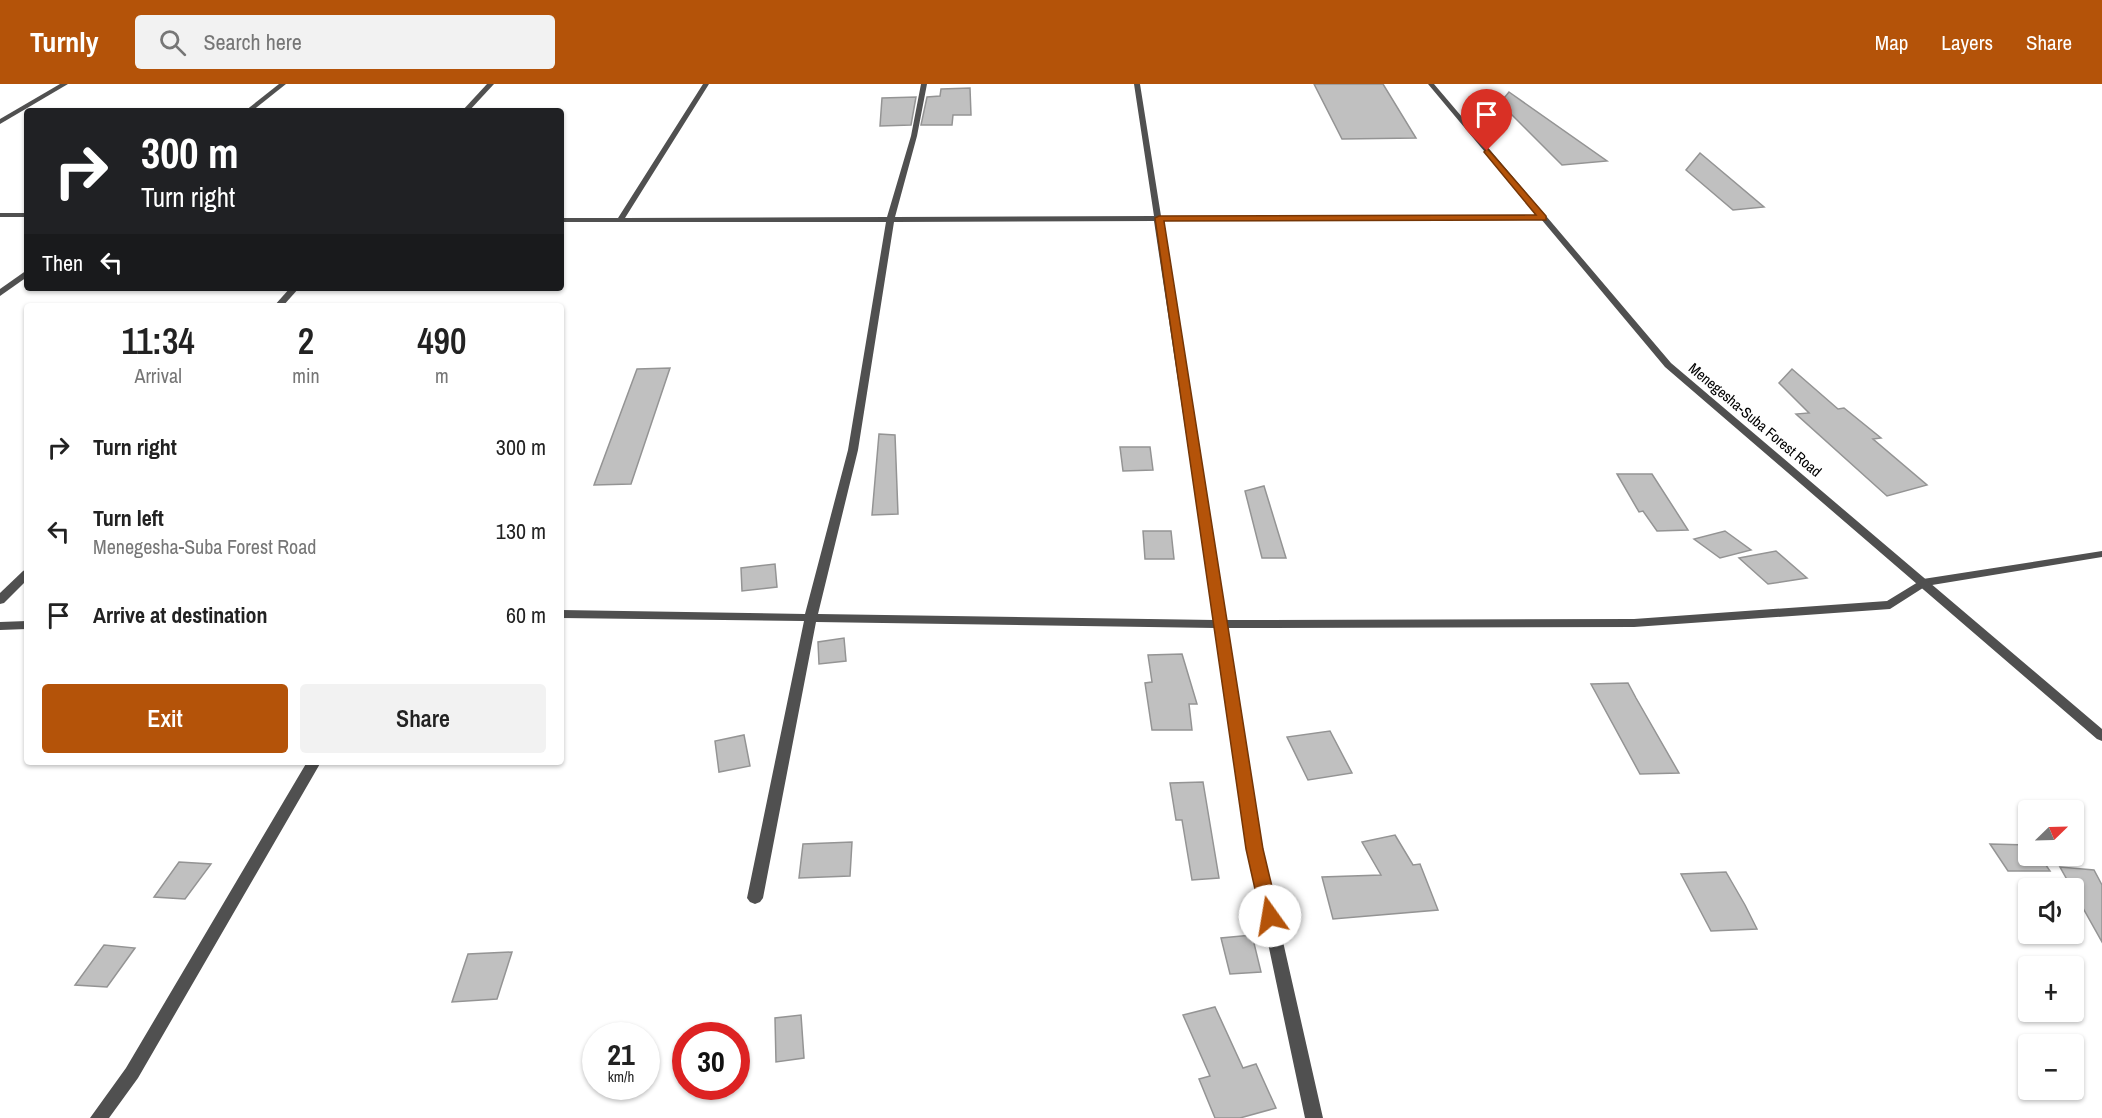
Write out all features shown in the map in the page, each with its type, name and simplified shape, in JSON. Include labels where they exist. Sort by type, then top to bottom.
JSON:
[{"type":"street","points":[[0,122],[65,84]]},
{"type":"street","points":[[252,108],[283,84]]},
{"type":"street","points":[[468,108],[491,84]]},
{"type":"street","points":[[620,220],[706,84]]},
{"type":"street","points":[[755,898],[811,616],[854,450],[891,217],[914,136],[924,84]]},
{"type":"street","points":[[1137,84],[1255,849],[1314,1118]]},
{"type":"street","name":"Menegesha-Suba Forest Road","points":[[1431,84],[1668,365],[2102,736]]},
{"type":"street","points":[[0,215],[24,215]]},
{"type":"street","points":[[564,219],[1543,218]]},
{"type":"street","points":[[0,293],[24,275]]},
{"type":"street","points":[[281,303],[292,291]]},
{"type":"street","points":[[564,614],[1220,624],[1634,624],[1890,605],[1923,583],[2102,554]]},
{"type":"street","points":[[0,600],[24,576]]},
{"type":"street","points":[[0,626],[24,625]]},
{"type":"street","points":[[99,1118],[132,1073],[312,765]]},
{"type":"building","points":[[1314,84],[1383,84],[1416,138],[1342,139]]},
{"type":"building","points":[[970,88],[971,115],[953,115],[952,125],[921,125],[927,97],[940,96],[941,89]]},
{"type":"building","points":[[1509,92],[1607,161],[1562,165],[1500,103]]},
{"type":"building","points":[[916,97],[911,125],[880,126],[882,98]]},
{"type":"building","points":[[1700,153],[1764,207],[1733,210],[1686,170]]},
{"type":"building","points":[[670,368],[631,484],[594,485],[637,369]]},
{"type":"building","points":[[1792,369],[1838,409],[1844,408],[1881,438],[1873,439],[1927,485],[1887,496],[1796,414],[1809,413],[1779,383]]},
{"type":"building","points":[[879,434],[895,435],[898,514],[872,515]]},
{"type":"building","points":[[1120,447],[1150,447],[1153,470],[1123,471]]},
{"type":"building","points":[[1617,474],[1652,474],[1688,530],[1657,531],[1643,511],[1639,512]]},
{"type":"building","points":[[1264,486],[1286,558],[1262,558],[1245,491]]},
{"type":"building","points":[[1143,531],[1171,531],[1174,559],[1145,559]]},
{"type":"building","points":[[1725,531],[1751,550],[1720,558],[1694,539]]},
{"type":"building","points":[[1776,551],[1807,578],[1768,584],[1739,558]]},
{"type":"building","points":[[775,564],[777,587],[742,591],[741,568]]},
{"type":"building","points":[[844,638],[846,661],[819,664],[818,642]]},
{"type":"building","points":[[1182,654],[1197,704],[1189,704],[1192,730],[1152,730],[1145,683],[1152,682],[1148,655]]},
{"type":"building","points":[[1628,683],[1679,773],[1640,774],[1591,684]]},
{"type":"building","points":[[1330,731],[1352,773],[1308,780],[1287,737]]},
{"type":"building","points":[[744,735],[750,766],[719,772],[715,741]]},
{"type":"building","points":[[1203,782],[1219,878],[1192,880],[1182,820],[1176,820],[1170,783]]},
{"type":"building","points":[[1395,835],[1413,865],[1420,864],[1438,910],[1333,919],[1322,877],[1381,875],[1362,842]]},
{"type":"building","points":[[852,842],[850,876],[799,878],[803,844]]},
{"type":"building","points":[[1990,844],[2018,845],[2018,866],[2047,866],[2050,871],[2008,871]]},
{"type":"building","points":[[179,862],[211,864],[185,899],[154,897]]},
{"type":"building","points":[[2060,867],[2094,870],[2102,885],[2102,942],[2084,910],[2084,878],[2066,878]]},
{"type":"building","points":[[1726,872],[1757,929],[1711,931],[1681,874]]},
{"type":"building","points":[[1252,935],[1261,972],[1230,974],[1221,938]]},
{"type":"building","points":[[104,945],[135,948],[107,987],[75,985]]},
{"type":"building","points":[[512,952],[497,999],[452,1002],[468,954]]},
{"type":"building","points":[[1215,1007],[1243,1068],[1256,1064],[1276,1108],[1240,1118],[1215,1118],[1199,1079],[1210,1076],[1183,1015]]},
{"type":"building","points":[[801,1015],[804,1058],[776,1062],[775,1018]]},
{"type":"route","points":[[1270,916],[1255,849],[1159,218],[1543,218],[1487,151]]}]
